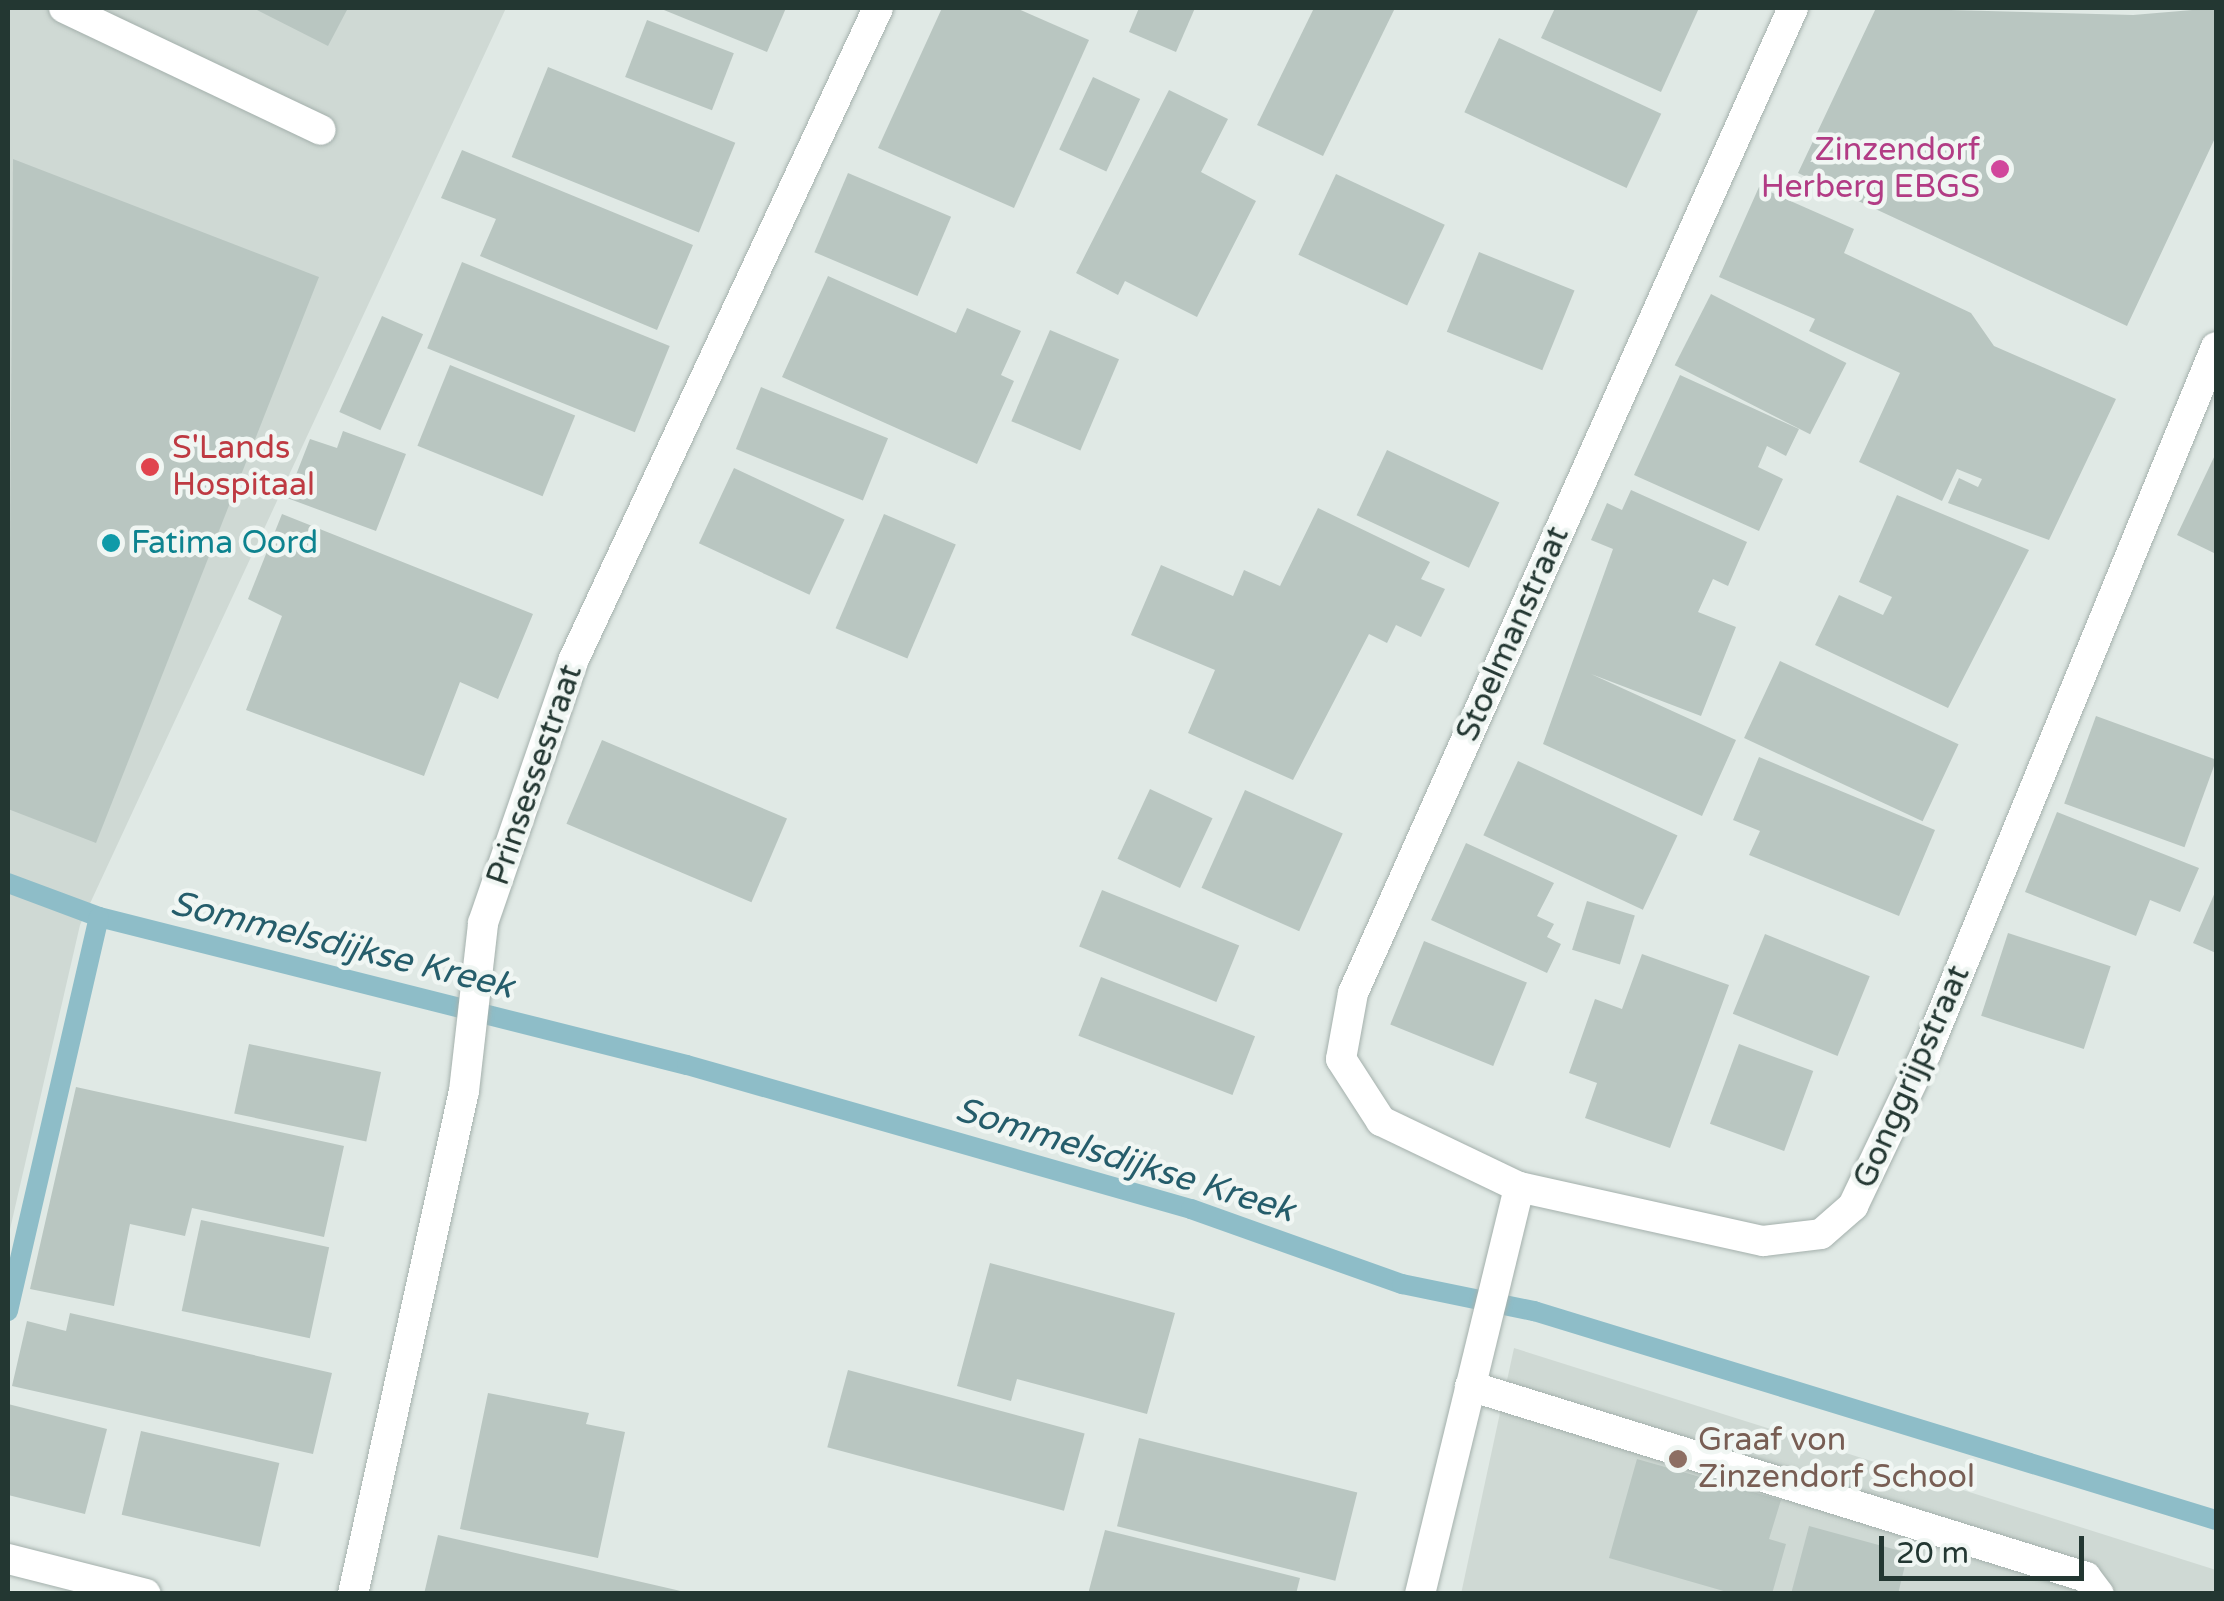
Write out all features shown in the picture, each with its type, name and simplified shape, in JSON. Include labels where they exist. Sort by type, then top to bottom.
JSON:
[{"type":"street","points":[[64,8],[320,130]]},
{"type":"street","name":"Prinsessestraat","points":[[353,1594],[464,1091],[483,923],[573,661],[878,8]]},
{"type":"street","name":"Stoelmanstraat","points":[[1519,1188],[1381,1121],[1341,1058],[1353,993],[1793,8]]},
{"type":"street","name":"Gonggrijpstraat","points":[[1519,1188],[1763,1241],[1821,1234],[1853,1206],[1926,1053],[2216,347]]},
{"type":"street","points":[[1420,1594],[1519,1188]]},
{"type":"street","points":[[1473,1378],[2086,1577],[2099,1594]]},
{"type":"street","points":[[8,1559],[146,1594]]},
{"type":"shaded area","name":"S'Lands Hospitaal","points":[[8,8],[506,8],[80,925],[8,1238]]},
{"type":"shaded area","name":"Graaf von Zinzendorf School","points":[[1514,1348],[2216,1570],[2216,1594],[1461,1594]]},
{"type":"building","points":[[253,8],[348,8],[328,46]]},
{"type":"building","points":[[659,8],[786,8],[767,52]]},
{"type":"building","points":[[942,8],[1016,8],[1089,40],[1014,208],[878,148]]},
{"type":"building","points":[[1139,8],[1195,8],[1176,52],[1129,32]]},
{"type":"building","points":[[1314,8],[1395,8],[1323,156],[1257,125]]},
{"type":"building","points":[[1555,8],[1699,8],[1661,92],[1541,38]]},
{"type":"building","name":"Zinzendorf Herberg EBGS","points":[[1876,8],[2133,15],[2216,8],[2216,136],[2127,326],[1798,173]]},
{"type":"building","points":[[647,20],[734,53],[712,110],[625,77]]},
{"type":"building","points":[[1499,38],[1661,114],[1627,188],[1464,112]]},
{"type":"building","points":[[548,67],[735,143],[699,233],[512,157]]},
{"type":"building","points":[[1093,77],[1140,99],[1106,171],[1059,150]]},
{"type":"building","points":[[1169,90],[1228,119],[1201,172],[1256,201],[1197,317],[1125,281],[1118,295],[1076,273]]},
{"type":"building","points":[[462,150],[693,245],[657,330],[480,256],[496,219],[441,198]]},
{"type":"building","name":"Fatima Oord","points":[[13,159],[319,277],[96,843],[8,809]]},
{"type":"building","points":[[848,173],[951,217],[917,296],[814,252]]},
{"type":"building","points":[[1336,174],[1445,225],[1407,305],[1298,255]]},
{"type":"building","points":[[1759,187],[1854,229],[1844,253],[1971,313],[1994,346],[2116,399],[2049,540],[1948,503],[1959,478],[1978,487],[1982,479],[1957,469],[1942,501],[1859,462],[1900,373],[1809,331],[1815,319],[1719,277]]},
{"type":"building","points":[[1479,252],[1574,291],[1542,370],[1447,332]]},
{"type":"building","points":[[462,262],[670,346],[635,432],[427,348]]},
{"type":"building","points":[[828,276],[956,333],[967,308],[1021,331],[1001,375],[1014,381],[977,464],[782,377]]},
{"type":"building","points":[[1711,294],[1846,363],[1810,434],[1675,365]]},
{"type":"building","points":[[382,316],[423,334],[380,430],[339,412]]},
{"type":"building","points":[[1050,330],[1119,359],[1080,450],[1011,421]]},
{"type":"building","points":[[450,365],[575,416],[543,496],[417,446]]},
{"type":"building","points":[[1680,375],[1799,429],[1786,456],[1767,446],[1758,467],[1783,479],[1759,531],[1634,475]]},
{"type":"building","points":[[761,387],[888,438],[863,500],[736,449]]},
{"type":"building","points":[[343,431],[406,454],[376,531],[287,498],[310,439],[337,448]]},
{"type":"building","points":[[1387,450],[1499,502],[1469,568],[1357,515]]},
{"type":"building","points":[[2216,453],[2216,554],[2177,535]]},
{"type":"building","points":[[734,468],[845,520],[809,595],[699,543]]},
{"type":"building","points":[[1631,490],[1747,542],[1728,586],[1713,579],[1698,612],[1736,627],[1701,716],[1591,674],[1736,740],[1702,816],[1543,744],[1613,549],[1591,540],[1607,503],[1622,510]]},
{"type":"building","points":[[1897,495],[2029,550],[1948,708],[1815,645],[1839,595],[1883,615],[1892,597],[1859,582]]},
{"type":"building","points":[[1318,508],[1430,562],[1421,579],[1445,589],[1421,637],[1396,625],[1387,643],[1369,634],[1293,780],[1188,733],[1215,670],[1131,635],[1161,565],[1233,596],[1244,570],[1280,586]]},
{"type":"building","points":[[282,514],[533,614],[498,699],[460,682],[424,776],[246,710],[282,616],[248,599]]},
{"type":"building","points":[[884,514],[956,544],[907,659],[836,628]]},
{"type":"building","points":[[1780,661],[1959,744],[1923,821],[1744,738]]},
{"type":"building","points":[[2096,716],[2216,760],[2184,847],[2064,803]]},
{"type":"building","points":[[602,740],[787,819],[751,902],[566,824]]},
{"type":"building","points":[[1759,757],[1935,830],[1899,916],[1749,855],[1760,831],[1733,820]]},
{"type":"building","points":[[1518,761],[1678,835],[1643,910],[1483,835]]},
{"type":"building","points":[[1150,789],[1213,818],[1180,888],[1117,859]]},
{"type":"building","points":[[1245,790],[1343,834],[1299,931],[1201,888]]},
{"type":"building","points":[[2057,812],[2199,868],[2180,912],[2150,900],[2136,936],[2025,892]]},
{"type":"building","points":[[1466,843],[1554,883],[1537,916],[1554,924],[1547,937],[1561,944],[1547,973],[1431,920]]},
{"type":"building","points":[[1102,890],[1239,945],[1216,1002],[1079,947]]},
{"type":"building","points":[[2216,890],[2216,953],[2193,943]]},
{"type":"building","points":[[1587,901],[1635,916],[1620,964],[1572,950]]},
{"type":"building","points":[[2008,933],[2111,966],[2084,1049],[1981,1016]]},
{"type":"building","points":[[1765,934],[1870,976],[1838,1056],[1733,1014]]},
{"type":"building","points":[[1424,941],[1527,983],[1493,1066],[1390,1024]]},
{"type":"building","points":[[1642,954],[1729,985],[1670,1148],[1585,1118],[1597,1083],[1569,1073],[1595,999],[1622,1009]]},
{"type":"building","points":[[1101,977],[1255,1036],[1232,1095],[1078,1036]]},
{"type":"building","points":[[249,1044],[381,1072],[366,1142],[234,1113]]},
{"type":"building","points":[[1739,1044],[1813,1071],[1784,1151],[1710,1124]]},
{"type":"building","points":[[76,1087],[344,1146],[324,1237],[192,1208],[185,1236],[130,1224],[114,1306],[30,1289]]},
{"type":"building","points":[[201,1220],[329,1247],[310,1338],[182,1311]]},
{"type":"building","points":[[990,1263],[1175,1313],[1147,1414],[1017,1379],[1011,1401],[957,1386]]},
{"type":"building","points":[[70,1313],[332,1373],[313,1454],[12,1386],[27,1321],[66,1331]]},
{"type":"building","points":[[848,1370],[1085,1433],[1064,1511],[827,1447]]},
{"type":"building","points":[[488,1393],[589,1413],[586,1424],[625,1432],[598,1558],[460,1529]]},
{"type":"building","points":[[8,1404],[107,1429],[85,1514],[8,1495]]},
{"type":"building","points":[[141,1431],[279,1463],[260,1547],[122,1515]]},
{"type":"building","points":[[1139,1438],[1357,1492],[1335,1581],[1117,1526]]},
{"type":"building","points":[[1637,1459],[1781,1500],[1769,1539],[1786,1544],[1772,1594],[1734,1594],[1609,1558]]},
{"type":"building","points":[[1809,1526],[1908,1553],[1898,1594],[1791,1594]]},
{"type":"building","points":[[1105,1530],[1300,1578],[1296,1594],[1088,1594]]},
{"type":"building","points":[[438,1535],[685,1592],[685,1594],[424,1594]]},
{"type":"waterway","name":"Sommelsdijkse Kreek","points":[[8,883],[99,917],[687,1065],[1191,1209],[1402,1284],[1534,1311],[2216,1520]]},
{"type":"waterway","points":[[8,1311],[99,917]]},
{"type":"place","name":"Zinzendorf Herberg EBGS","points":[[2000,169]]},
{"type":"place","name":"S'Lands Hospitaal","points":[[150,467]]},
{"type":"place","name":"Fatima Oord","points":[[111,543]]},
{"type":"place","name":"Graaf von Zinzendorf School","points":[[1678,1459]]}]
